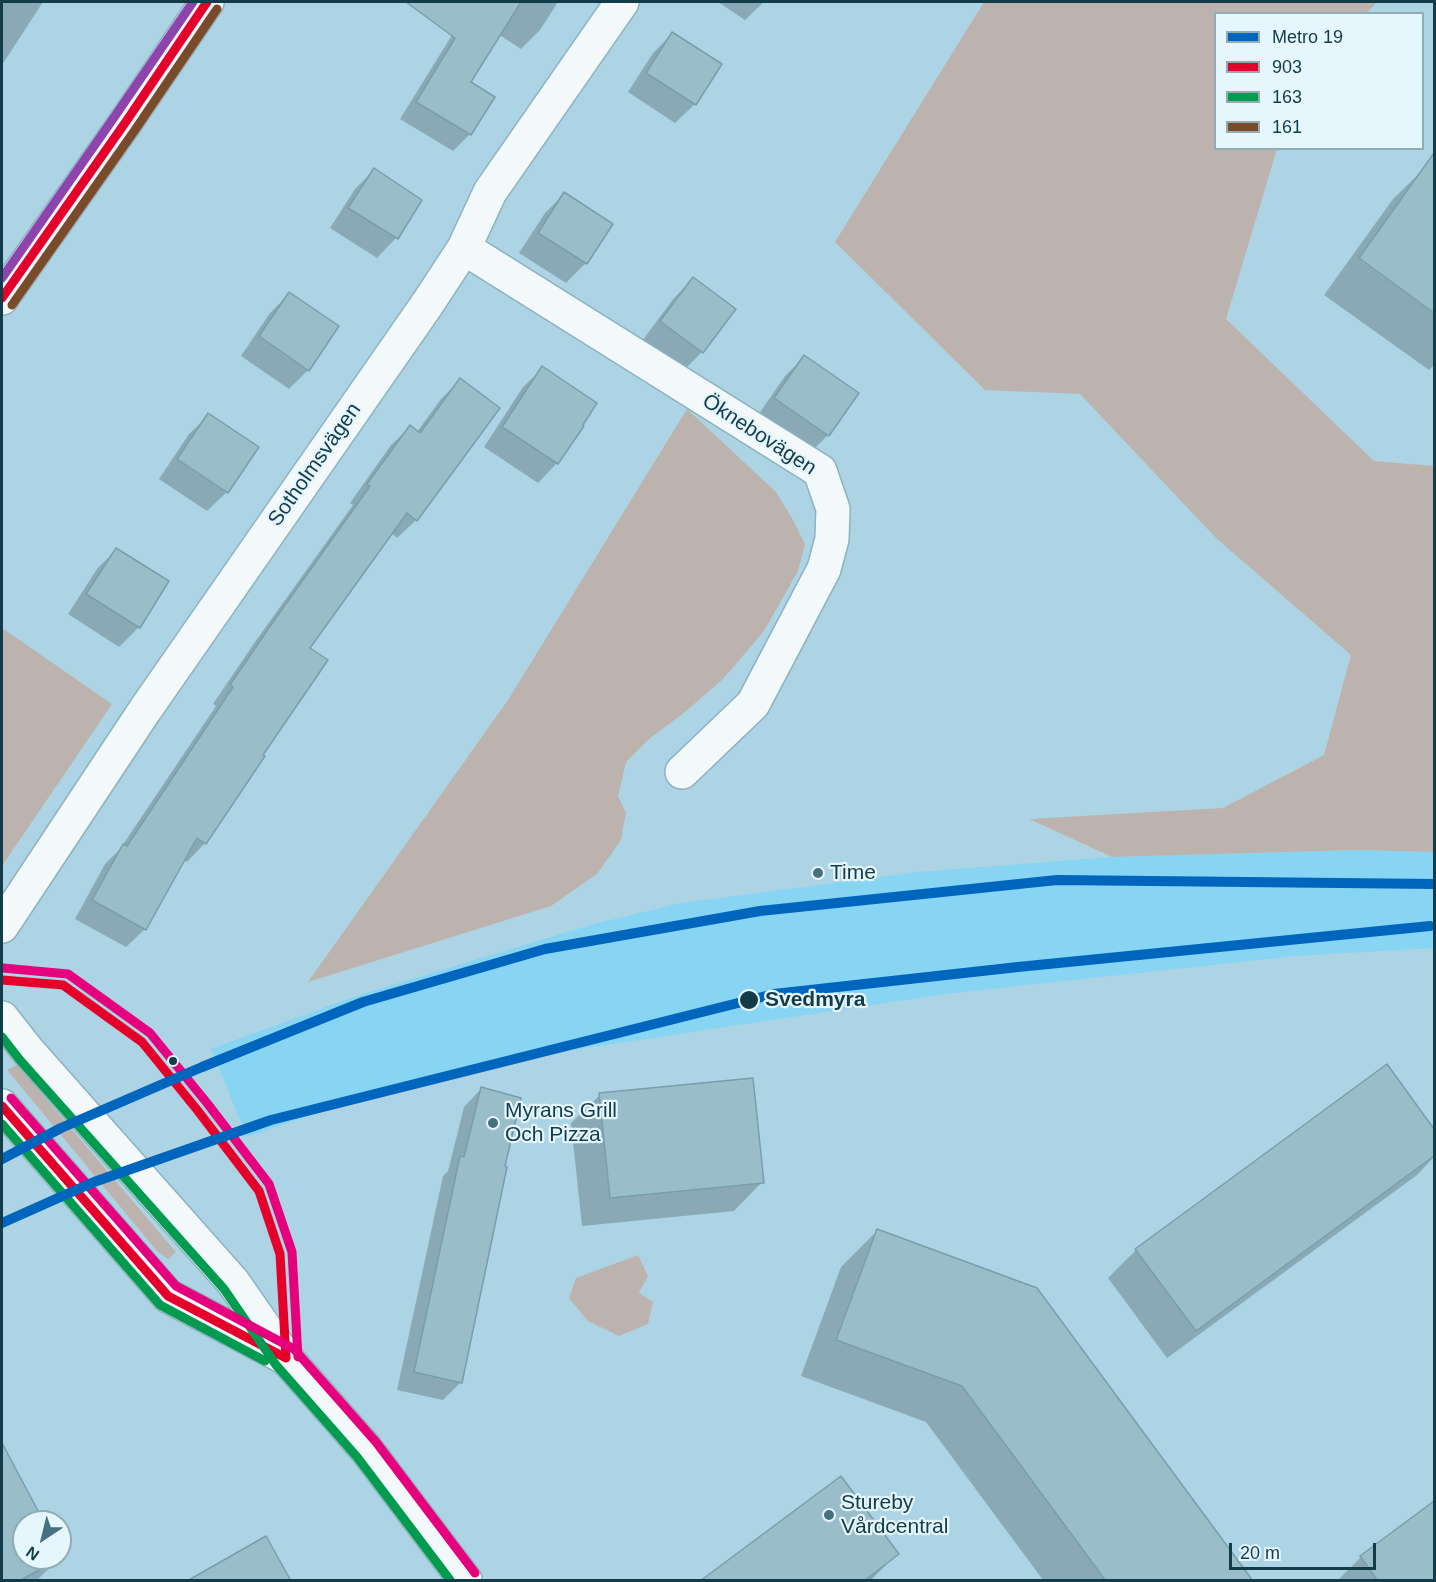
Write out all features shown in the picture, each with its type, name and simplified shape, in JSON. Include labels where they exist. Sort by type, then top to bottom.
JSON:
[{"type":"street","points":[[2,298],[207,2]]},
{"type":"street","name":"Sotholmsvägen","points":[[2,926],[145,710],[428,303],[464,248],[490,192],[622,2]]},
{"type":"street","name":"Öknebovägen","points":[[464,248],[820,471],[833,509],[832,539],[824,569],[753,704],[682,772]]},
{"type":"street","points":[[2,1018],[28,1051],[233,1282],[286,1358],[366,1449],[465,1581]]},
{"type":"street","points":[[2,1106],[168,1296],[286,1358]]},
{"type":"shaded area","points":[[984,2],[1377,2],[1368,12],[1214,12],[1214,150],[1277,150],[1226,319],[1374,461],[1434,466],[1434,852],[1357,850],[1112,857],[1029,819],[1223,808],[1324,755],[1351,655],[1216,538],[1080,394],[985,390],[835,242]]},
{"type":"shaded area","points":[[687,409],[776,492],[805,544],[798,571],[764,631],[723,679],[649,739],[626,762],[618,796],[626,813],[621,840],[597,874],[551,906],[308,982],[508,700]]},
{"type":"shaded area","points":[[2,628],[112,704],[2,866]]},
{"type":"shaded area","points":[[1357,850],[1434,852],[1434,948],[1295,956],[946,994],[552,1053],[363,1097],[247,1137],[211,1049],[359,995],[594,924],[681,903],[917,872],[1112,857]]},
{"type":"shaded area","points":[[17,1065],[176,1252],[168,1259],[157,1251],[7,1070]]},
{"type":"shaded area","points":[[638,1255],[648,1276],[639,1293],[653,1302],[648,1324],[619,1336],[588,1321],[569,1298],[576,1278]]},
{"type":"building","points":[[406,2],[521,2],[471,82],[495,97],[471,135],[416,102],[455,38]]},
{"type":"building","points":[[672,32],[722,64],[696,105],[646,73]]},
{"type":"building","points":[[1434,153],[1434,313],[1359,258]]},
{"type":"building","points":[[374,168],[422,200],[398,239],[348,208]]},
{"type":"building","points":[[564,192],[613,224],[587,264],[538,233]]},
{"type":"building","points":[[693,277],[736,309],[703,353],[660,321]]},
{"type":"building","points":[[289,292],[339,326],[309,371],[259,336]]},
{"type":"building","points":[[804,355],[859,393],[829,436],[774,398]]},
{"type":"building","points":[[542,366],[597,403],[558,464],[502,427]]},
{"type":"building","points":[[460,378],[500,408],[417,521],[407,513],[310,648],[328,660],[206,844],[197,838],[146,930],[92,900],[123,844],[127,846],[233,687],[230,685],[370,486],[367,484],[410,425],[420,433]]},
{"type":"building","points":[[208,413],[259,447],[228,493],[177,459]]},
{"type":"building","points":[[116,548],[169,581],[140,628],[86,594]]},
{"type":"building","points":[[1387,1064],[1434,1129],[1434,1156],[1196,1331],[1135,1249]]},
{"type":"building","points":[[753,1078],[764,1183],[610,1198],[599,1093]]},
{"type":"building","points":[[481,1087],[521,1098],[505,1166],[507,1167],[462,1383],[414,1372],[460,1156],[464,1157]]},
{"type":"building","points":[[877,1229],[1037,1288],[1253,1581],[1106,1581],[962,1386],[836,1340]]},
{"type":"building","points":[[2,1443],[38,1510],[12,1510],[12,1570],[39,1570],[19,1581],[2,1581]]},
{"type":"building","name":"Stureby Vårdcentral","points":[[841,1476],[899,1554],[864,1581],[700,1581]]},
{"type":"building","points":[[1434,1501],[1434,1581],[1378,1581],[1360,1556]]},
{"type":"building","points":[[266,1536],[291,1581],[187,1581]]},
{"type":"metro line","name":"19","points":[[2,1159],[61,1128],[202,1067],[363,1002],[545,949],[760,911],[1057,880],[1434,884]]},
{"type":"metro line","name":"19","points":[[2,1223],[94,1182],[271,1120],[774,994],[1430,926]]},
{"type":"transit line","points":[[2,278],[193,2]]},
{"type":"transit line","name":"903","points":[[2,298],[207,2]]},
{"type":"transit line","name":"161","points":[[12,305],[217,9]]},
{"type":"transit line","points":[[3,968],[68,974],[150,1033],[269,1184],[292,1252],[298,1357]]},
{"type":"transit line","name":"903","points":[[2,980],[63,985],[142,1042],[259,1191],[280,1254],[286,1358]]},
{"type":"transit line","name":"163","points":[[2,1037],[224,1289],[276,1365],[357,1457],[450,1580]]},
{"type":"transit line","points":[[11,1098],[176,1286],[294,1349],[376,1442],[475,1573]]},
{"type":"transit line","name":"903","points":[[2,1106],[168,1296],[286,1358]]},
{"type":"transit line","name":"163","points":[[2,1124],[160,1305],[265,1361]]},
{"type":"place","name":"Time","points":[[818,873]]},
{"type":"place","name":"Svedmyra","points":[[749,1000]]},
{"type":"place","name":"Myrans Grill Och Pizza","points":[[493,1123]]},
{"type":"place","name":"Stureby Vårdcentral","points":[[829,1515]]}]
